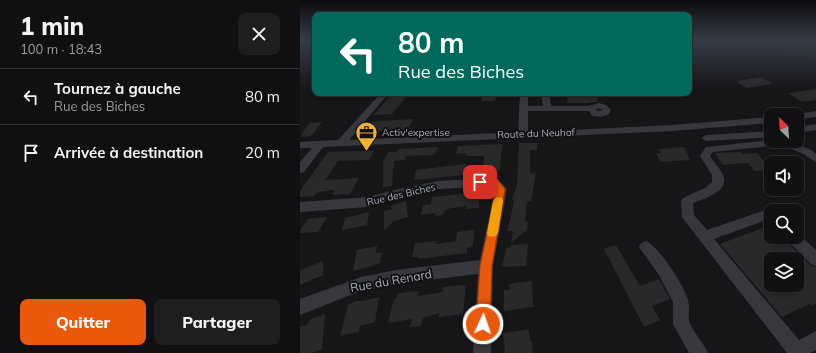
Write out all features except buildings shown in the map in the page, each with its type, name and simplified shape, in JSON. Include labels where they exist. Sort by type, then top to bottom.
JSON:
[{"type":"street","points":[[342,142],[382,96]]},
{"type":"street","points":[[523,134],[524,96]]},
{"type":"street","points":[[545,96],[547,108]]},
{"type":"street","points":[[524,109],[591,109]]},
{"type":"street","points":[[804,115],[816,114]]},
{"type":"street","name":"Route du Neuhof","points":[[300,144],[687,127],[764,121]]},
{"type":"street","points":[[804,129],[816,127]]},
{"type":"street","points":[[706,138],[764,134]]},
{"type":"street","points":[[300,169],[322,143]]},
{"type":"street","points":[[764,144],[710,149],[705,156],[718,176],[719,182],[716,189],[687,201],[686,207],[688,217],[797,351],[816,340]]},
{"type":"street","points":[[797,148],[807,152],[816,159]]},
{"type":"street","name":"Rue des Biches","points":[[300,207],[368,202],[398,193],[439,185],[494,182],[501,189],[486,266],[482,353]]},
{"type":"street","points":[[704,237],[764,215]]},
{"type":"street","points":[[800,244],[816,259]]},
{"type":"street","points":[[646,247],[664,270],[681,300],[681,324],[699,353]]},
{"type":"street","name":"Rue du Renard","points":[[300,307],[361,284],[396,277],[486,266]]},
{"type":"shaded area","points":[[803,56],[816,56],[816,62]]},
{"type":"slow traffic","points":[[492,233],[498,201]]},
{"type":"place","name":"Activ'expertise","points":[[367,152]]},
{"type":"route","points":[[480,182],[494,182],[501,189],[486,266],[483,324]]}]
